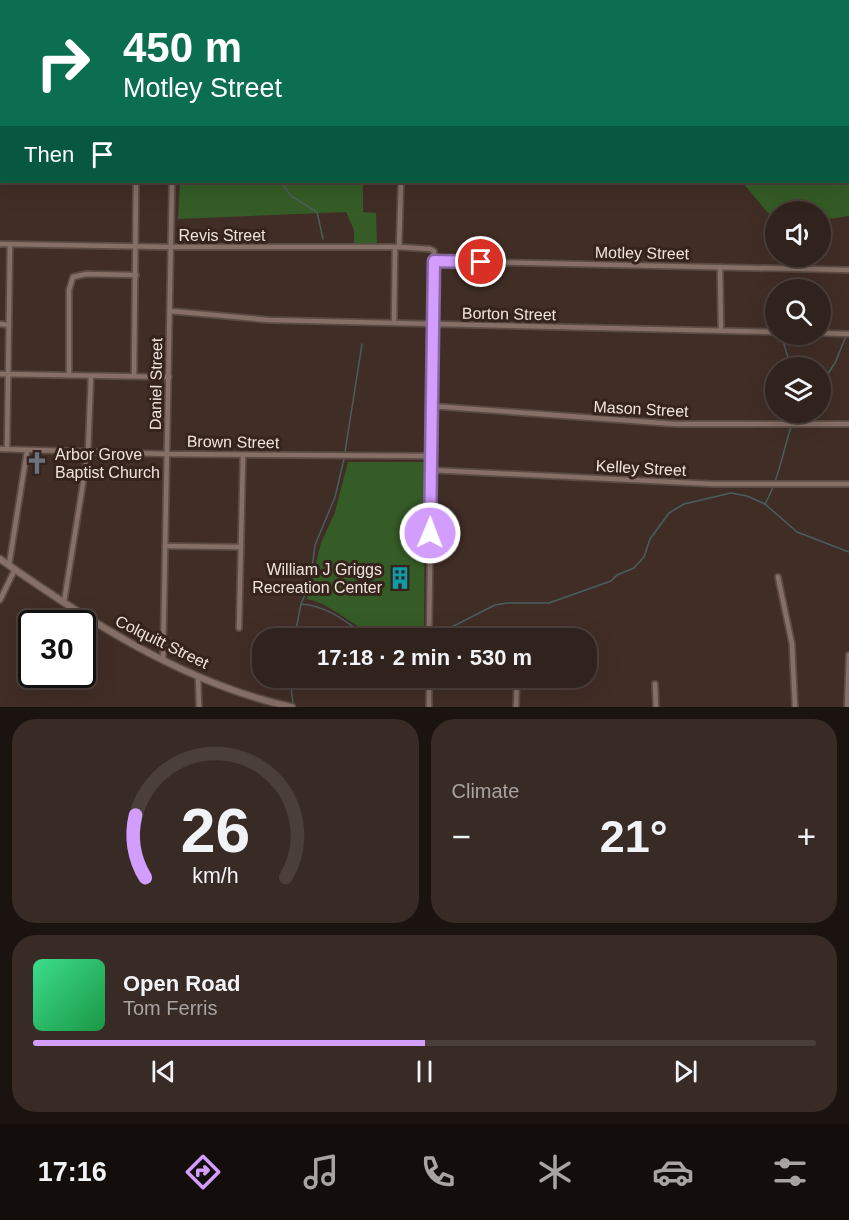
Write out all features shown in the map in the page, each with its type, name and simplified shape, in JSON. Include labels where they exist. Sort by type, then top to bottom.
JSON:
[{"type":"street","points":[[134,376],[136,183]]},
{"type":"street","name":"Daniel Street","points":[[163,658],[172,183]]},
{"type":"street","points":[[394,323],[401,183]]},
{"type":"street","name":"Revis Street","points":[[0,244],[171,248],[430,249],[434,251],[434,261]]},
{"type":"street","points":[[7,449],[10,244]]},
{"type":"street","points":[[429,628],[434,261]]},
{"type":"street","name":"Motley Street","points":[[434,261],[849,270]]},
{"type":"street","points":[[720,267],[720,330]]},
{"type":"street","points":[[69,375],[69,290],[73,277],[86,274],[136,274]]},
{"type":"street","name":"Borton Street","points":[[170,311],[269,320],[765,332]]},
{"type":"street","points":[[0,324],[9,325]]},
{"type":"street","points":[[831,333],[849,334]]},
{"type":"street","points":[[0,374],[169,376]]},
{"type":"street","points":[[64,602],[88,452],[92,376]]},
{"type":"street","name":"Mason Street","points":[[432,406],[675,424],[849,424]]},
{"type":"street","name":"Brown Street","points":[[0,449],[167,454],[430,456]]},
{"type":"street","points":[[0,600],[12,567],[27,451]]},
{"type":"street","points":[[239,628],[243,454]]},
{"type":"street","name":"Kelley Street","points":[[431,470],[712,484],[849,484]]},
{"type":"street","points":[[165,546],[241,547]]},
{"type":"street","name":"Colquitt Street","points":[[0,558],[101,626],[163,658],[249,696],[292,707]]},
{"type":"street","points":[[778,577],[792,644],[795,707]]},
{"type":"street","points":[[848,705],[849,656]]},
{"type":"street","points":[[198,675],[199,707]]},
{"type":"street","points":[[655,684],[656,707]]},
{"type":"street","points":[[429,688],[429,707]]},
{"type":"street","points":[[516,707],[517,688]]},
{"type":"green space","points":[[180,183],[363,183],[363,212],[376,213],[377,244],[354,244],[354,230],[346,212],[178,219]]},
{"type":"green space","points":[[743,183],[849,183],[849,216],[831,219],[831,201],[765,201],[765,209]]},
{"type":"green space","points":[[348,462],[425,462],[424,628],[361,628],[326,606],[307,599],[321,543],[335,512]]},
{"type":"waterway","points":[[282,183],[291,196],[317,212],[323,239]]},
{"type":"waterway","points":[[831,369],[846,336]]},
{"type":"waterway","points":[[345,452],[362,344]]},
{"type":"waterway","points":[[784,345],[788,357]]},
{"type":"waterway","points":[[765,504],[775,482],[792,423]]},
{"type":"waterway","points":[[296,628],[301,604],[310,583],[315,545],[335,497],[344,459]]},
{"type":"waterway","points":[[450,628],[495,605],[549,603],[611,581],[617,575],[634,568],[644,557],[650,539],[669,513],[684,504],[731,493],[747,496],[765,504],[797,532],[849,552]]},
{"type":"waterway","points":[[301,604],[320,608],[355,628]]},
{"type":"waterway","points":[[291,688],[293,704]]},
{"type":"place","name":"Arbor Grove Baptist Church","points":[[37,463]]},
{"type":"place","name":"William J Griggs Recreation Center","points":[[400,578]]},
{"type":"route","points":[[430,533],[434,261],[481,262]]}]
